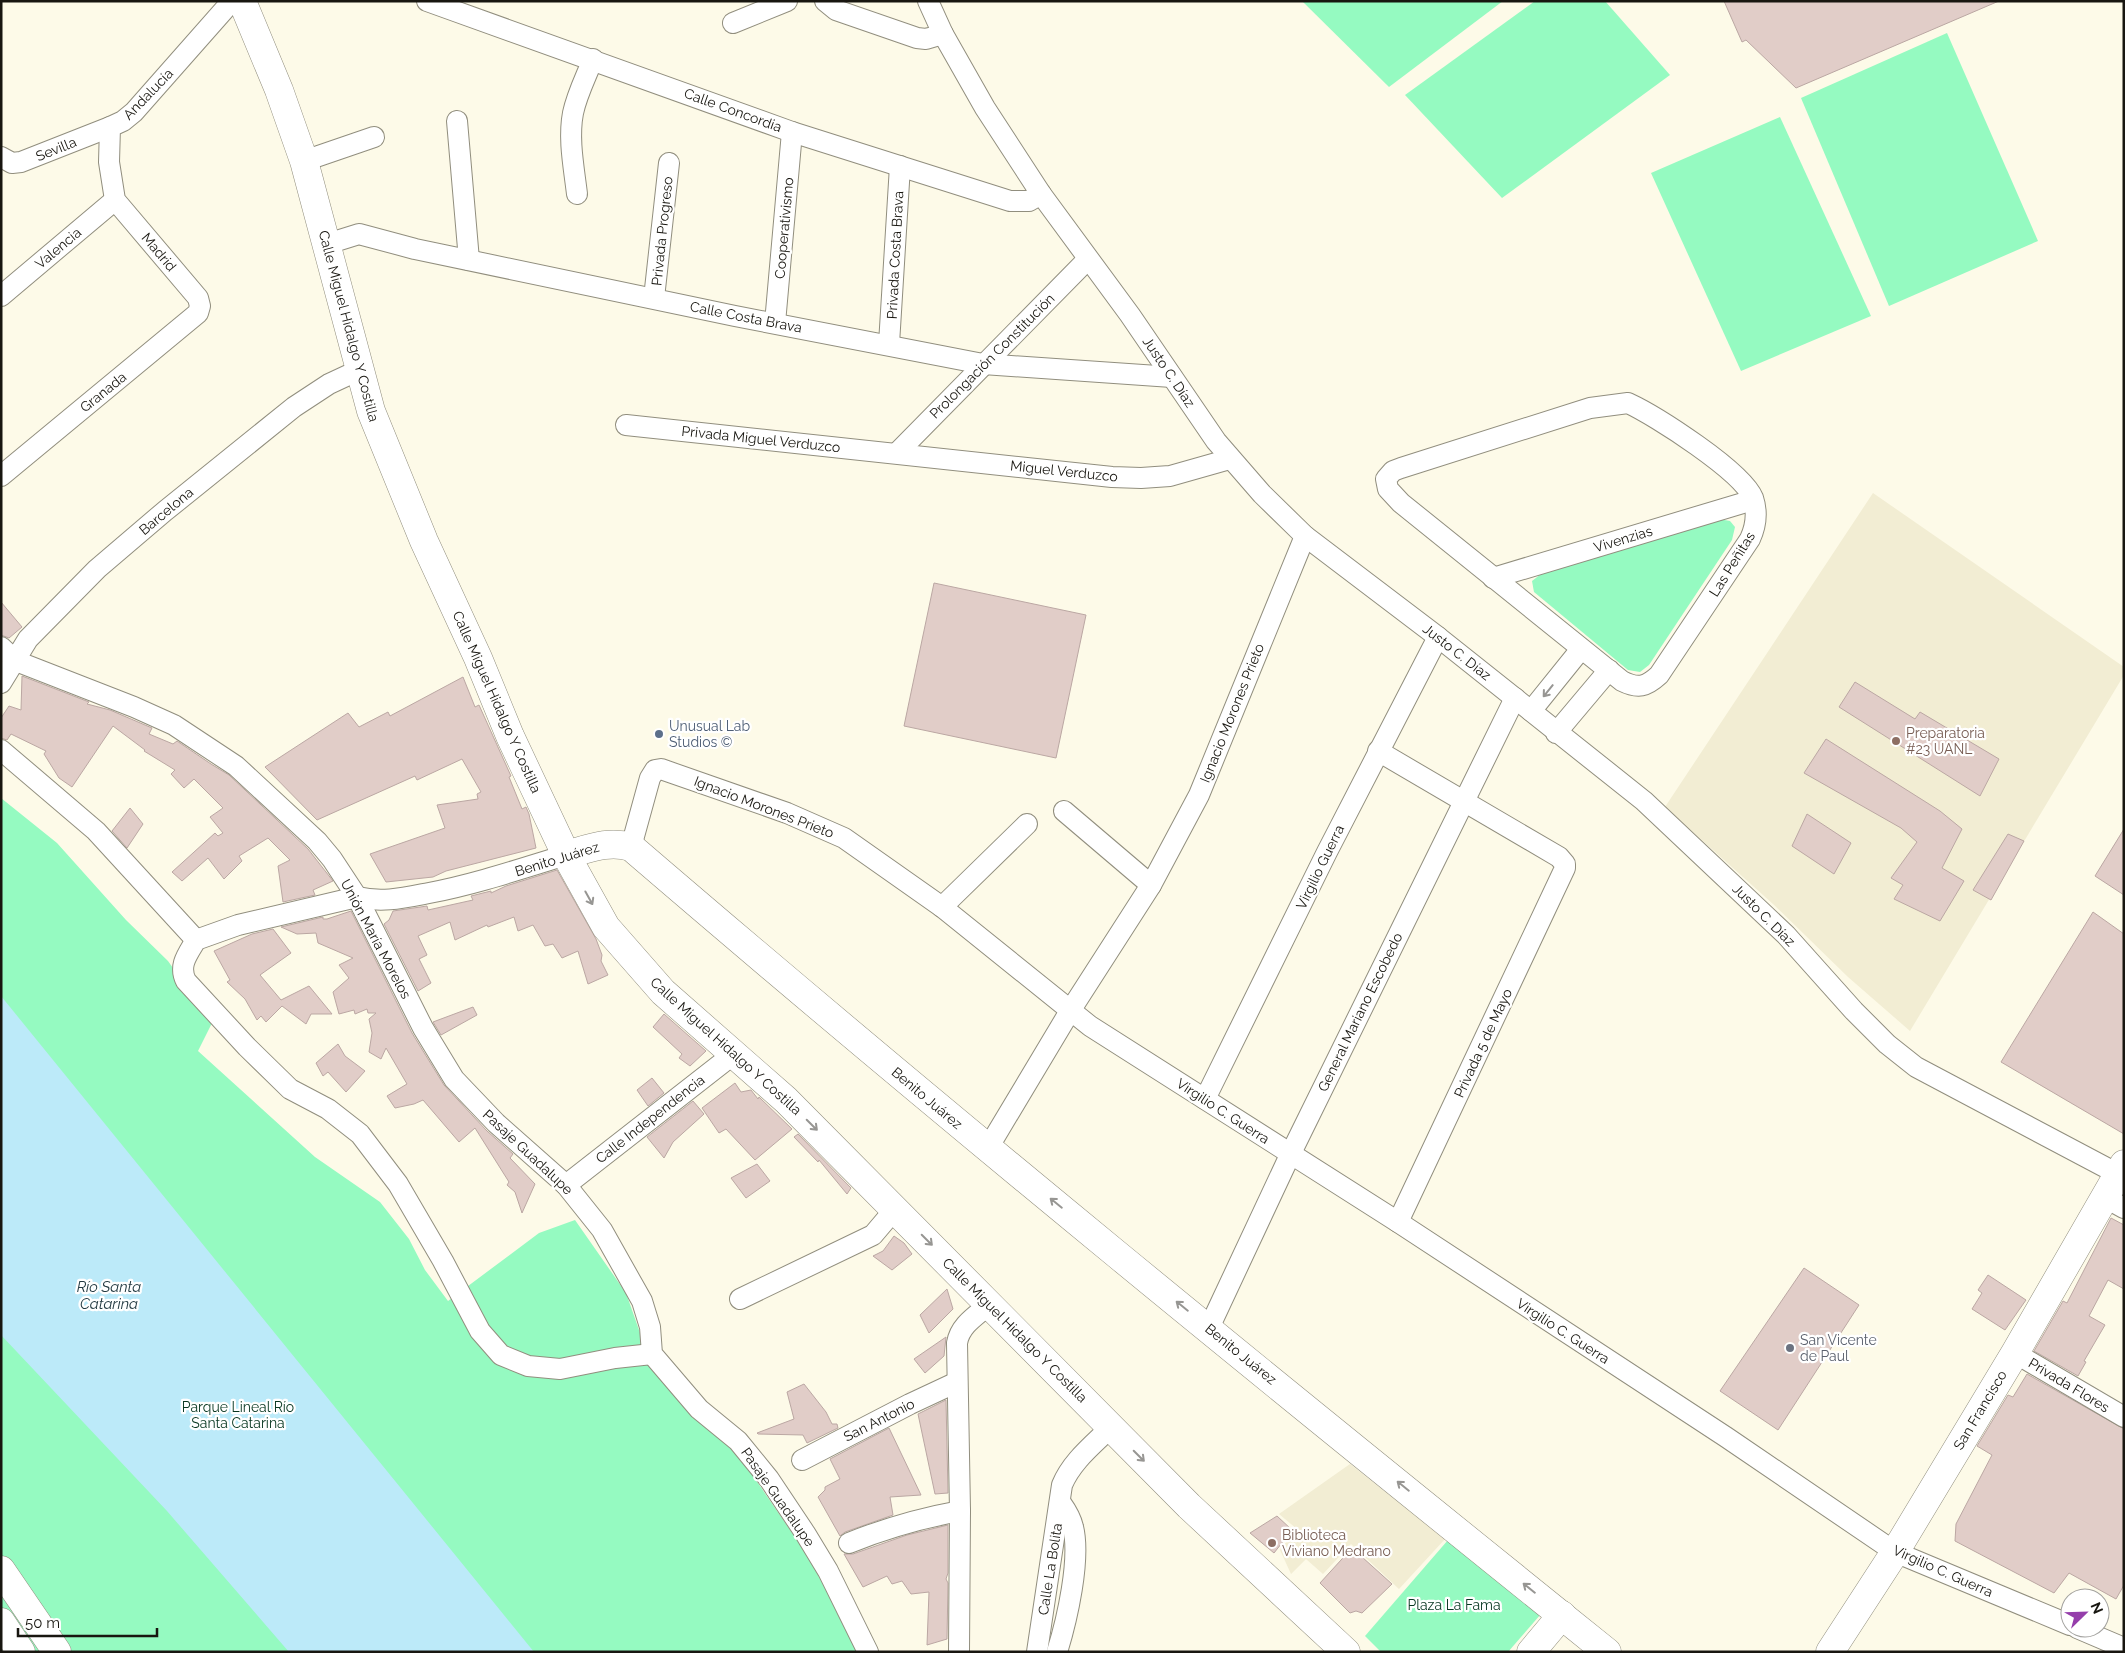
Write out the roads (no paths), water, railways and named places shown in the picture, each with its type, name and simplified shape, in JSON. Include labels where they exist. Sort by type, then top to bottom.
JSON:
[{"type":"main road","name":"Calle Miguel Hidalgo Y Costilla","points":[[242,1],[279,90],[304,161],[370,411],[420,533],[478,658],[514,744],[566,855],[606,928],[663,992],[735,1053],[786,1100],[1189,1506],[1346,1652]]},
{"type":"main road","name":"Benito Juárez","points":[[566,855],[604,844],[618,843],[631,847],[824,1012],[988,1148],[1608,1652]]},
{"type":"main road","name":"San Francisco","points":[[1830,1652],[1895,1552],[2117,1186]]},
{"type":"main road","points":[[1,1570],[56,1652]]},
{"type":"main road","points":[[1531,1652],[1562,1615]]},
{"type":"main road","points":[[1,1622],[21,1652]]},
{"type":"street","name":"Andalucía","points":[[115,200],[109,162],[110,127],[123,121],[134,112],[232,1]]},
{"type":"street","name":"Calle Concordia","points":[[427,1],[792,132],[1010,201],[1029,201],[1041,194]]},
{"type":"street","points":[[733,23],[788,1]]},
{"type":"street","points":[[825,1],[836,10],[917,38],[926,39],[943,34]]},
{"type":"street","name":"Justo C. Díaz","points":[[928,1],[943,34],[985,108],[1041,194],[1130,315],[1230,459],[1305,536],[1438,637],[1644,802],[1786,935],[1854,1011],[1887,1044],[1916,1066],[2117,1186]]},
{"type":"street","points":[[577,194],[571,135],[572,115],[593,59]]},
{"type":"street","points":[[458,121],[469,260]]},
{"type":"street","name":"Sevilla","points":[[1,157],[12,163],[21,162],[110,127]]},
{"type":"street","name":"Cooperativismo","points":[[775,323],[792,132]]},
{"type":"street","points":[[304,161],[374,137]]},
{"type":"street","name":"Privada Progreso","points":[[654,298],[669,163]]},
{"type":"street","name":"Privada Costa Brava","points":[[889,344],[900,166]]},
{"type":"street","name":"Valencia","points":[[1,296],[115,200]]},
{"type":"street","name":"Madrid","points":[[115,200],[198,298],[200,306]]},
{"type":"street","name":"Calle Costa Brava","points":[[326,244],[359,234],[415,249],[983,364],[1172,377]]},
{"type":"street","name":"Prolongación Constitución","points":[[896,453],[1088,259]]},
{"type":"street","name":"Granada","points":[[1,476],[198,313],[200,306]]},
{"type":"street","name":"Barcelona","points":[[1,683],[28,639],[97,569],[294,406],[329,384],[359,370]]},
{"type":"street","name":"Las Peñitas","points":[[1628,403],[1644,410],[1689,440],[1741,480],[1753,500],[1756,514],[1755,527],[1750,540],[1659,675],[1649,684],[1641,687],[1622,681],[1401,503],[1388,488],[1386,479],[1388,475],[1401,468],[1590,408],[1628,403]]},
{"type":"street","name":"Privada Miguel Verduzco","points":[[626,425],[896,453]]},
{"type":"street","name":"Miguel Verduzco","points":[[896,453],[1112,477],[1141,478],[1170,476],[1230,459]]},
{"type":"street","name":"Vivenzias","points":[[1493,578],[1753,500]]},
{"type":"street","name":"Ignacio Morones Prieto","points":[[988,1148],[1070,1011],[1151,885],[1199,795],[1305,536]]},
{"type":"street","name":"Virgilio Guerra","points":[[1205,1099],[1378,751],[1438,637]]},
{"type":"street","name":"Unión María Morelos","points":[[1,647],[16,661],[134,707],[174,725],[236,766],[317,841],[356,897],[423,1028],[454,1079]]},
{"type":"street","points":[[1531,711],[1582,649]]},
{"type":"street","points":[[1556,733],[1609,670]]},
{"type":"street","name":"General Mariano Escobedo","points":[[1209,1328],[1290,1155],[1515,698]]},
{"type":"street","points":[[1,750],[96,831],[196,940],[182,965],[186,981],[247,1048],[290,1089],[328,1109],[360,1134],[398,1184],[443,1261],[480,1331],[501,1356],[528,1366],[560,1369],[615,1358],[652,1354]]},
{"type":"street","points":[[1378,751],[1465,801]]},
{"type":"street","name":"Ignacio Morones Prieto","points":[[631,847],[648,784],[655,770],[666,770],[787,813],[844,838],[942,907],[1070,1011]]},
{"type":"street","name":"Privada 5 de Mayo","points":[[1398,1222],[1564,872],[1565,864],[1559,857],[1465,801]]},
{"type":"street","points":[[1064,812],[1151,885]]},
{"type":"street","points":[[942,907],[1027,824]]},
{"type":"street","name":"Benito Juárez","points":[[196,940],[238,925],[356,897],[392,901],[467,885],[566,855]]},
{"type":"street","name":"Virgilio C. Guerra","points":[[1070,1011],[1090,1026],[1398,1222],[1726,1437],[1895,1552],[2060,1621]]},
{"type":"street","name":"Calle Independencia","points":[[566,1184],[735,1053]]},
{"type":"street","name":"Pasaje Guadalupe","points":[[454,1079],[496,1123],[566,1184],[602,1230],[642,1301],[650,1327],[652,1354],[699,1409],[738,1441],[769,1479],[806,1533],[828,1571],[868,1652]]},
{"type":"street","points":[[740,1299],[873,1235],[895,1208]]},
{"type":"street","points":[[959,1652],[960,1510],[957,1382],[959,1334],[990,1304]]},
{"type":"street","name":"Privada Flores","points":[[2015,1353],[2124,1418]]},
{"type":"street","name":"San Antonio","points":[[802,1460],[919,1399],[957,1382]]},
{"type":"street","points":[[1057,1652],[1064,1631],[1074,1570],[1074,1528],[1062,1494],[1068,1472],[1111,1427]]},
{"type":"street","name":"Calle La Bolita","points":[[1037,1652],[1062,1494]]},
{"type":"street","points":[[849,1543],[884,1529],[960,1510]]},
{"type":"street","points":[[1047,1588],[1070,1593]]},
{"type":"street","points":[[2100,1638],[2124,1648]]},
{"type":"water","name":"Río Santa Catarina","points":[[1,996],[534,1652],[289,1652],[167,1511],[1,1335]]},
{"type":"place","name":"Unusual Lab Studios ©","points":[[659,734]]},
{"type":"place","name":"Preparatoria #23 UANL","points":[[1896,741]]},
{"type":"place","name":"San Vicente de Paul","points":[[1790,1348]]},
{"type":"place","name":"Biblioteca Viviano Medrano","points":[[1272,1543]]},
{"type":"park label","name":"Parque Lineal Río Santa Catarina","points":[[238,1415]]},
{"type":"park label","name":"Plaza La Fama","points":[[1454,1605]]}]
